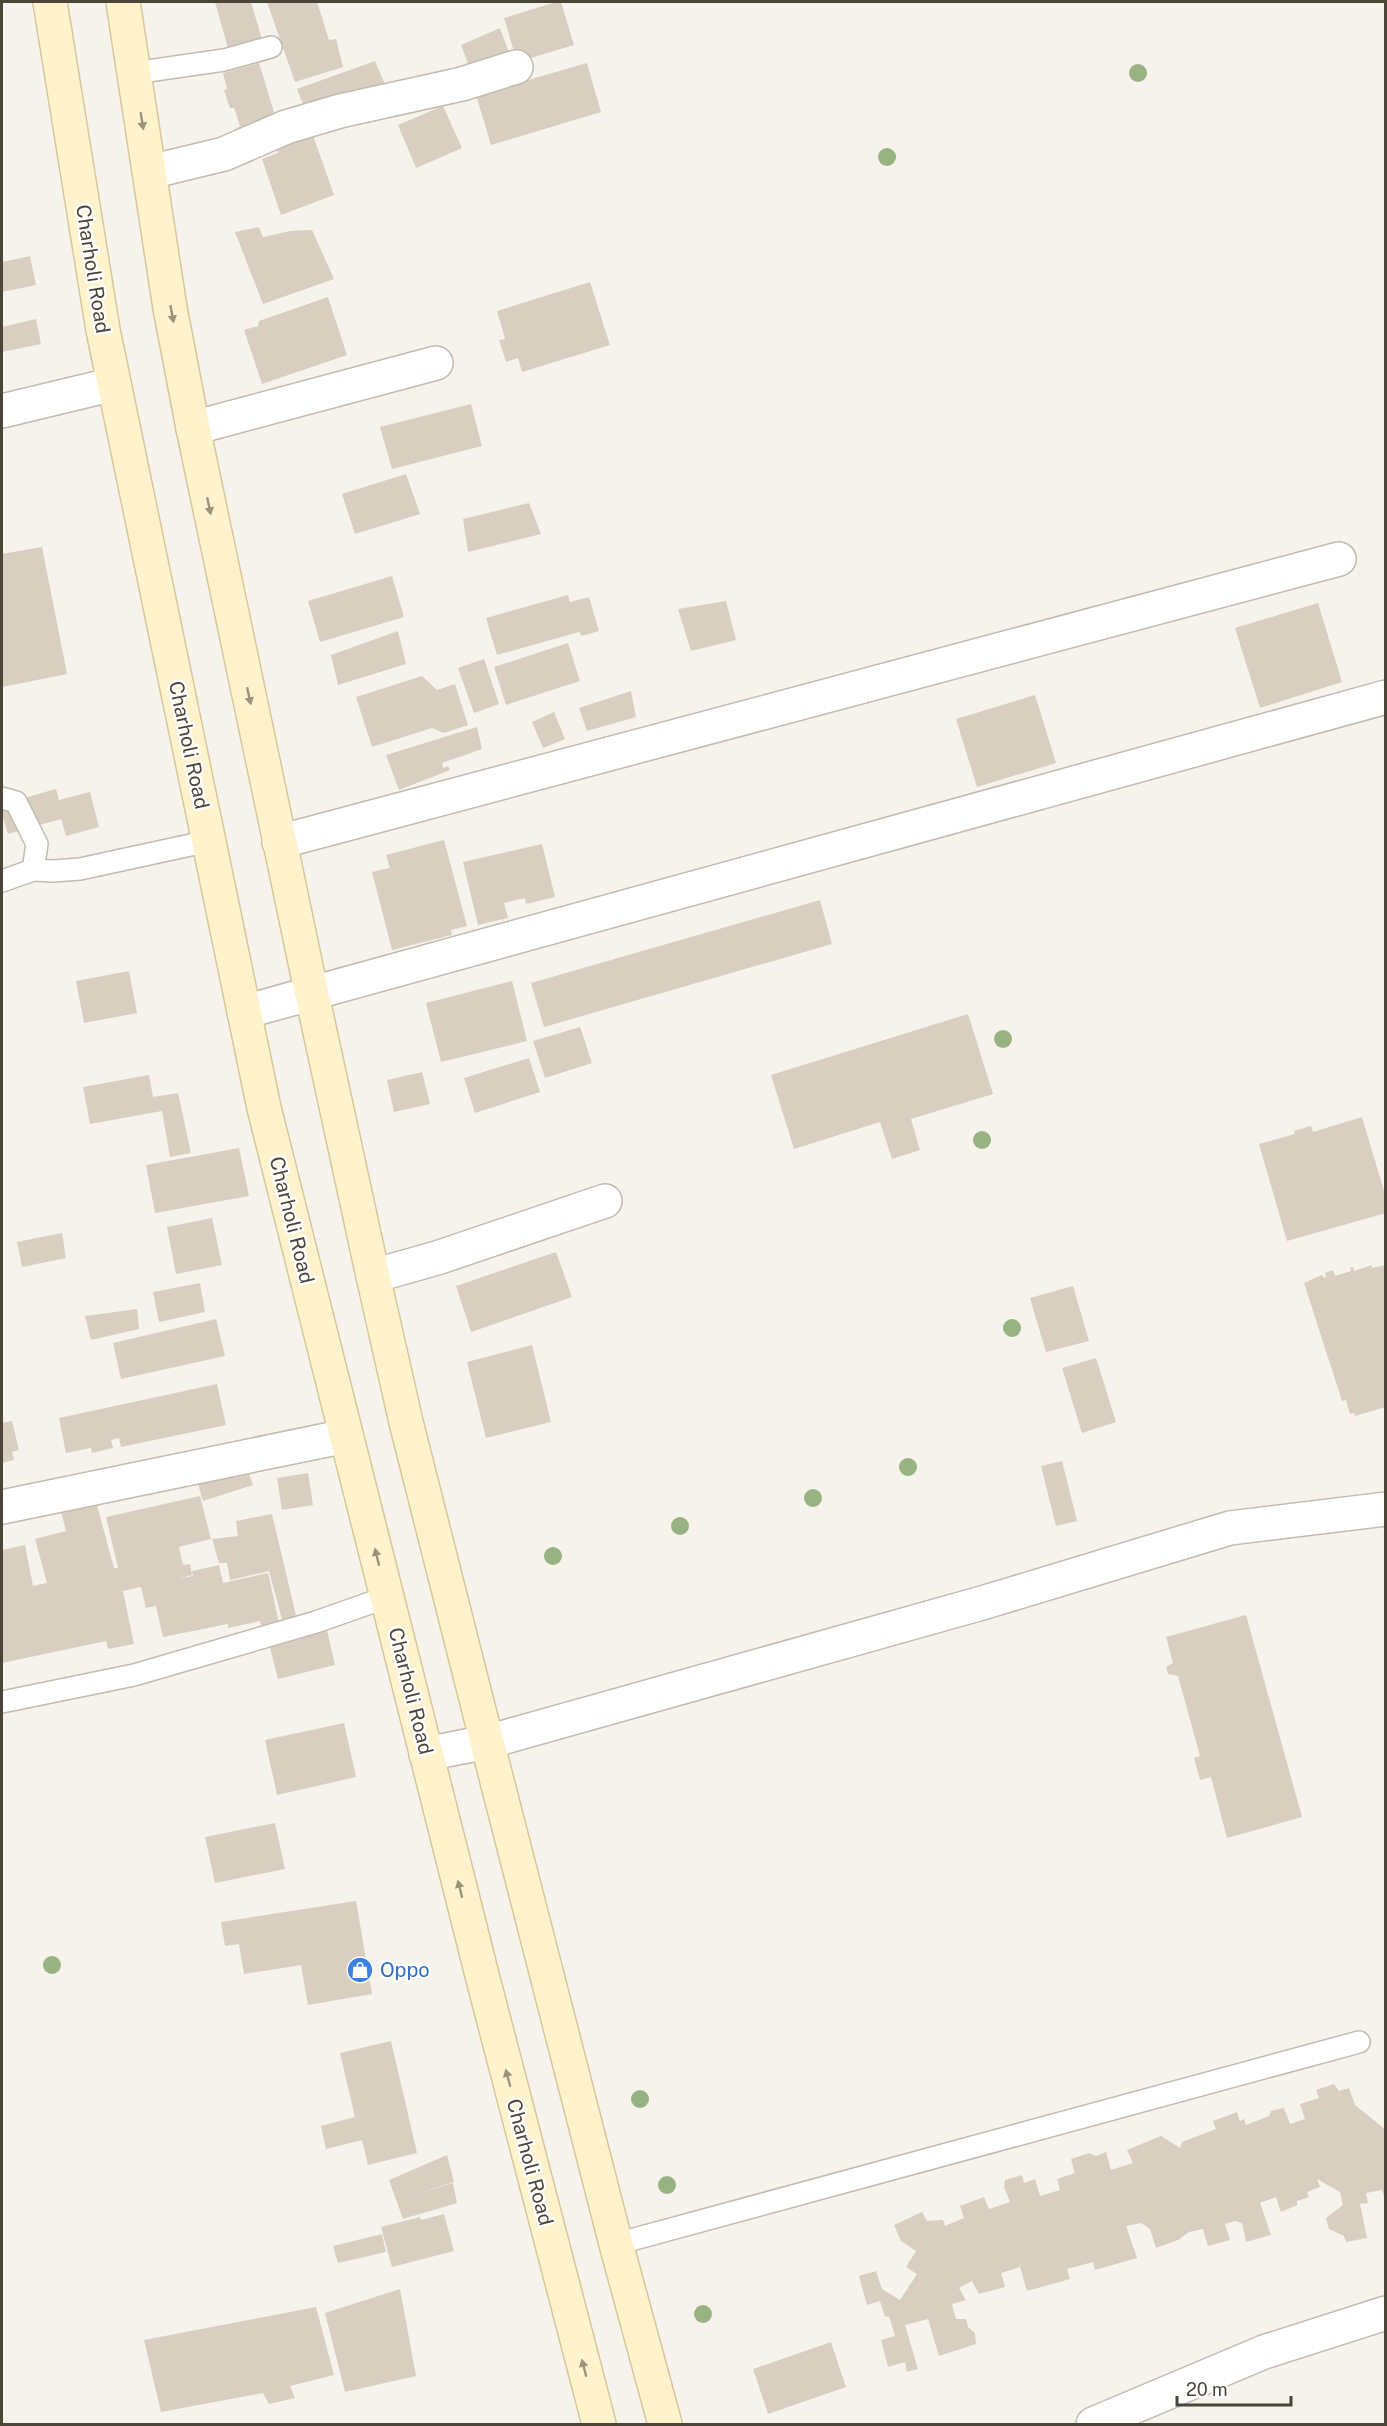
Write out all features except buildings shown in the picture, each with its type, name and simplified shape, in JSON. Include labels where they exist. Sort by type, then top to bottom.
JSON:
[{"type":"street","name":"Charholi Road","points":[[50,2],[103,330],[264,1108],[426,1754],[599,2424]]},
{"type":"street","points":[[123,2],[170,308],[193,428],[279,842],[373,1276],[406,1422],[487,1742],[616,2244],[665,2424]]},
{"type":"street","points":[[150,172],[224,154],[286,127],[340,111],[462,84],[516,67]]},
{"type":"street","points":[[193,428],[436,363]]},
{"type":"street","points":[[2,411],[114,384]]},
{"type":"street","points":[[279,842],[1339,559]]},
{"type":"street","points":[[244,1012],[1386,697]]},
{"type":"street","points":[[373,1276],[437,1258],[605,1201]]},
{"type":"street","points":[[2,1507],[346,1436]]},
{"type":"street","points":[[426,1754],[487,1742],[982,1603],[1230,1528],[1386,1509]]},
{"type":"street","points":[[1093,2424],[1264,2352],[1386,2313]]},
{"type":"lane","points":[[134,74],[224,60],[271,47]]},
{"type":"lane","points":[[2,798],[16,802],[37,844],[33,870]]},
{"type":"lane","points":[[2,881],[33,870],[53,872],[80,869],[209,841]]},
{"type":"lane","points":[[2,1702],[134,1675],[316,1623],[387,1597]]},
{"type":"lane","points":[[616,2244],[1359,2042]]},
{"type":"place","name":"Oppo","points":[[360,1970]]}]
